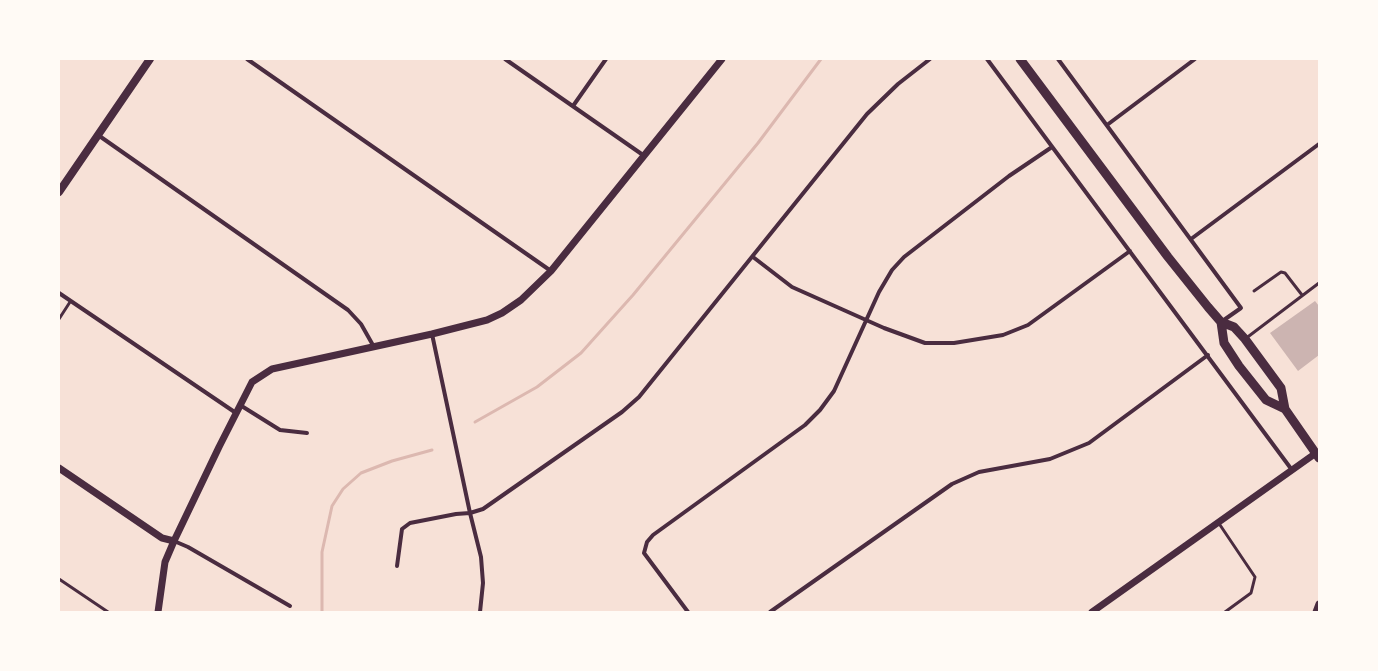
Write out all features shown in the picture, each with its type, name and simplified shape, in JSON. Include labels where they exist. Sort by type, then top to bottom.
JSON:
[{"type":"main road","points":[[59,192],[150,59]]},
{"type":"main road","points":[[1020,59],[1168,256],[1221,322],[1234,327],[1245,339],[1281,388],[1285,409],[1318,454]]},
{"type":"main road","points":[[1221,322],[1224,343],[1239,366],[1266,400],[1285,409]]},
{"type":"street","points":[[247,59],[551,270]]},
{"type":"street","points":[[505,59],[643,156]]},
{"type":"street","points":[[573,106],[606,59]]},
{"type":"street","points":[[158,612],[165,562],[252,382],[272,369],[432,334],[486,320],[502,313],[522,300],[551,270],[722,59]]},
{"type":"street","points":[[397,566],[402,529],[410,523],[456,514],[470,513],[483,509],[622,412],[639,397],[867,114],[898,84],[930,59]]},
{"type":"street","points":[[987,59],[1292,470]]},
{"type":"street","points":[[1058,59],[1241,308],[1221,322]]},
{"type":"street","points":[[1107,124],[1195,59]]},
{"type":"street","points":[[98,135],[348,310],[361,324],[374,347]]},
{"type":"street","points":[[1191,238],[1319,144]]},
{"type":"street","points":[[688,612],[644,553],[647,542],[653,535],[805,424],[820,410],[834,391],[879,292],[892,270],[904,257],[1009,176],[1052,147]]},
{"type":"street","points":[[753,257],[792,287],[867,321],[925,343],[965,342],[1003,336],[1028,325],[1130,251]]},
{"type":"street","points":[[59,293],[70,302],[236,413]]},
{"type":"street","points":[[432,334],[470,513],[482,557],[483,583],[480,612]]},
{"type":"street","points":[[770,612],[952,484],[979,472],[1050,459],[1089,443],[1208,355]]},
{"type":"street","points":[[240,405],[280,430],[307,433]]},
{"type":"street","points":[[1092,612],[1292,470],[1318,454]]},
{"type":"street","points":[[59,468],[162,538],[188,547],[290,606]]},
{"type":"street","points":[[1316,612],[1319,604]]},
{"type":"lane","points":[[1254,291],[1281,272],[1285,273],[1302,295]]},
{"type":"lane","points":[[1245,339],[1319,283]]},
{"type":"lane","points":[[59,318],[70,302]]},
{"type":"lane","points":[[1218,522],[1255,577],[1254,586],[1251,593],[1225,612]]},
{"type":"lane","points":[[59,579],[108,612]]},
{"type":"building","points":[[1315,301],[1319,306],[1319,355],[1298,371],[1270,333]]},
{"type":"waterway","points":[[475,422],[537,387],[581,353],[633,295],[758,143],[821,59]]},
{"type":"waterway","points":[[322,612],[322,552],[332,506],[343,489],[361,473],[392,461],[432,450]]}]
